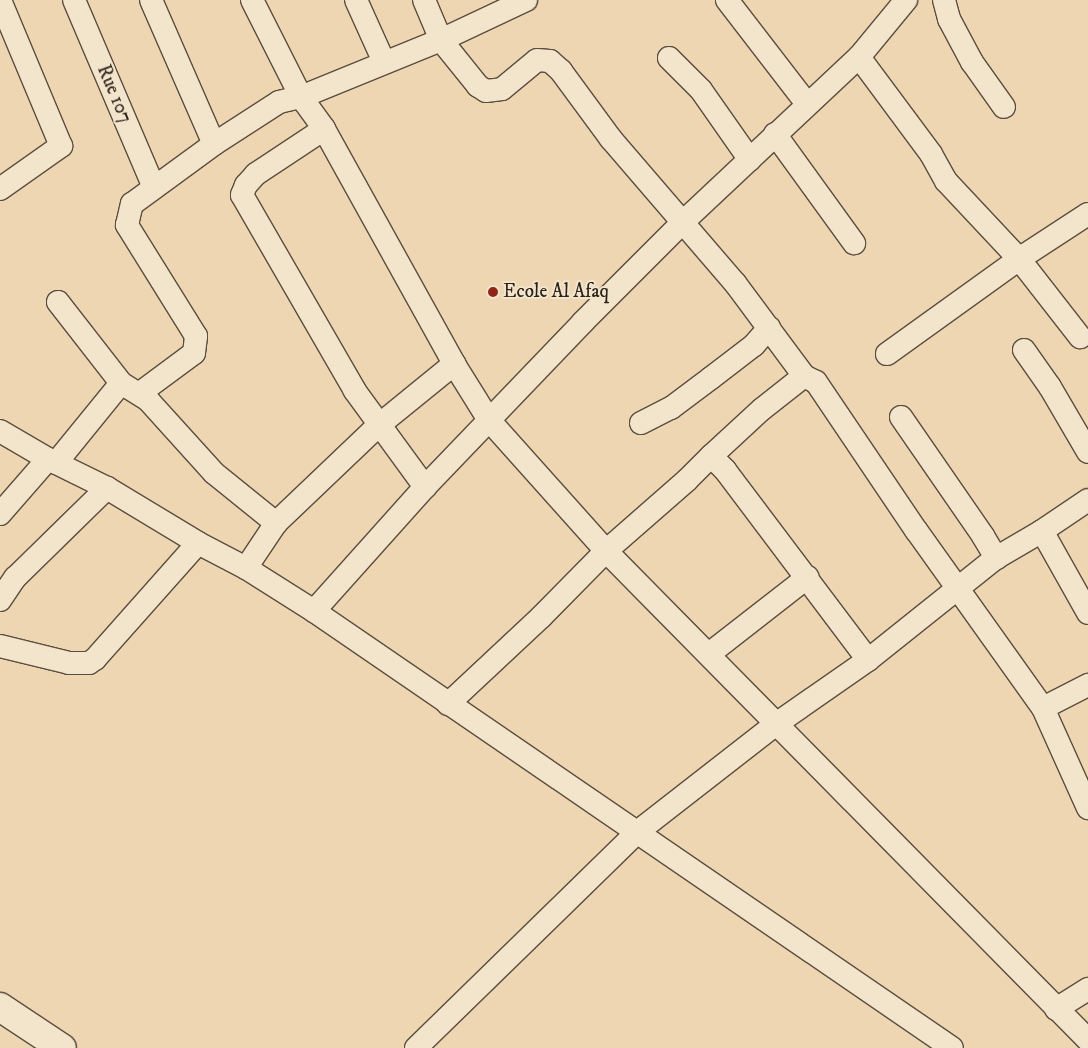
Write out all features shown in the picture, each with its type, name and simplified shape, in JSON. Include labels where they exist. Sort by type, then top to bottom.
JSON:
[{"type":"street","points":[[0,0],[61,146],[0,189]]},
{"type":"street","name":"Rue 107","points":[[74,0],[154,188]]},
{"type":"street","points":[[151,0],[214,144]]},
{"type":"street","points":[[252,0],[301,97],[324,129],[454,364],[489,420],[606,551],[1088,1040]]},
{"type":"street","points":[[356,0],[384,62]]},
{"type":"street","points":[[424,0],[442,40],[478,86],[486,90],[502,89],[537,60],[550,61],[561,71],[611,139],[735,283],[804,376],[816,382],[958,589],[1043,708],[1088,808]]},
{"type":"street","points":[[727,0],[807,104]]},
{"type":"street","points":[[314,611],[489,420],[683,222],[859,57],[906,0]]},
{"type":"street","points":[[944,0],[949,19],[972,62],[1004,107]]},
{"type":"street","points":[[0,514],[52,461],[130,388],[194,353],[196,336],[128,225],[132,204],[214,144],[279,102],[301,97],[442,40],[521,1]]},
{"type":"street","points":[[859,57],[926,146],[946,181],[1020,260],[1080,337]]},
{"type":"street","points":[[669,58],[701,90],[750,160]]},
{"type":"street","points":[[324,129],[256,174],[246,185],[242,195],[355,391],[425,488]]},
{"type":"street","points":[[775,134],[854,243]]},
{"type":"street","points":[[887,354],[1020,260],[1085,221]]},
{"type":"street","points":[[58,302],[130,388],[173,426],[195,454],[214,473],[276,523]]},
{"type":"street","points":[[641,423],[671,408],[754,345],[769,328]]},
{"type":"street","points":[[1024,350],[1050,387],[1088,452]]},
{"type":"street","points":[[246,568],[276,523],[379,425],[454,364]]},
{"type":"street","points":[[448,704],[541,617],[606,551],[687,480],[762,408],[804,376]]},
{"type":"street","points":[[901,416],[996,558]]},
{"type":"street","points":[[0,431],[52,461],[107,488],[198,543],[246,568],[314,611],[952,1048]]},
{"type":"street","points":[[711,456],[725,470],[808,577],[868,660]]},
{"type":"street","points":[[0,600],[15,578],[107,488]]},
{"type":"street","points":[[416,1048],[636,833],[776,724],[868,660],[996,558],[1042,531],[1088,500]]},
{"type":"street","points":[[1042,531],[1088,613]]},
{"type":"street","points":[[0,646],[69,663],[89,663],[95,659],[198,543]]},
{"type":"street","points":[[709,654],[808,577]]},
{"type":"street","points":[[1043,708],[1088,686]]},
{"type":"street","points":[[1056,1009],[1088,989]]},
{"type":"street","points":[[0,1007],[62,1048]]},
{"type":"place","name":"Ecole Al Afaq","points":[[493,292]]}]
